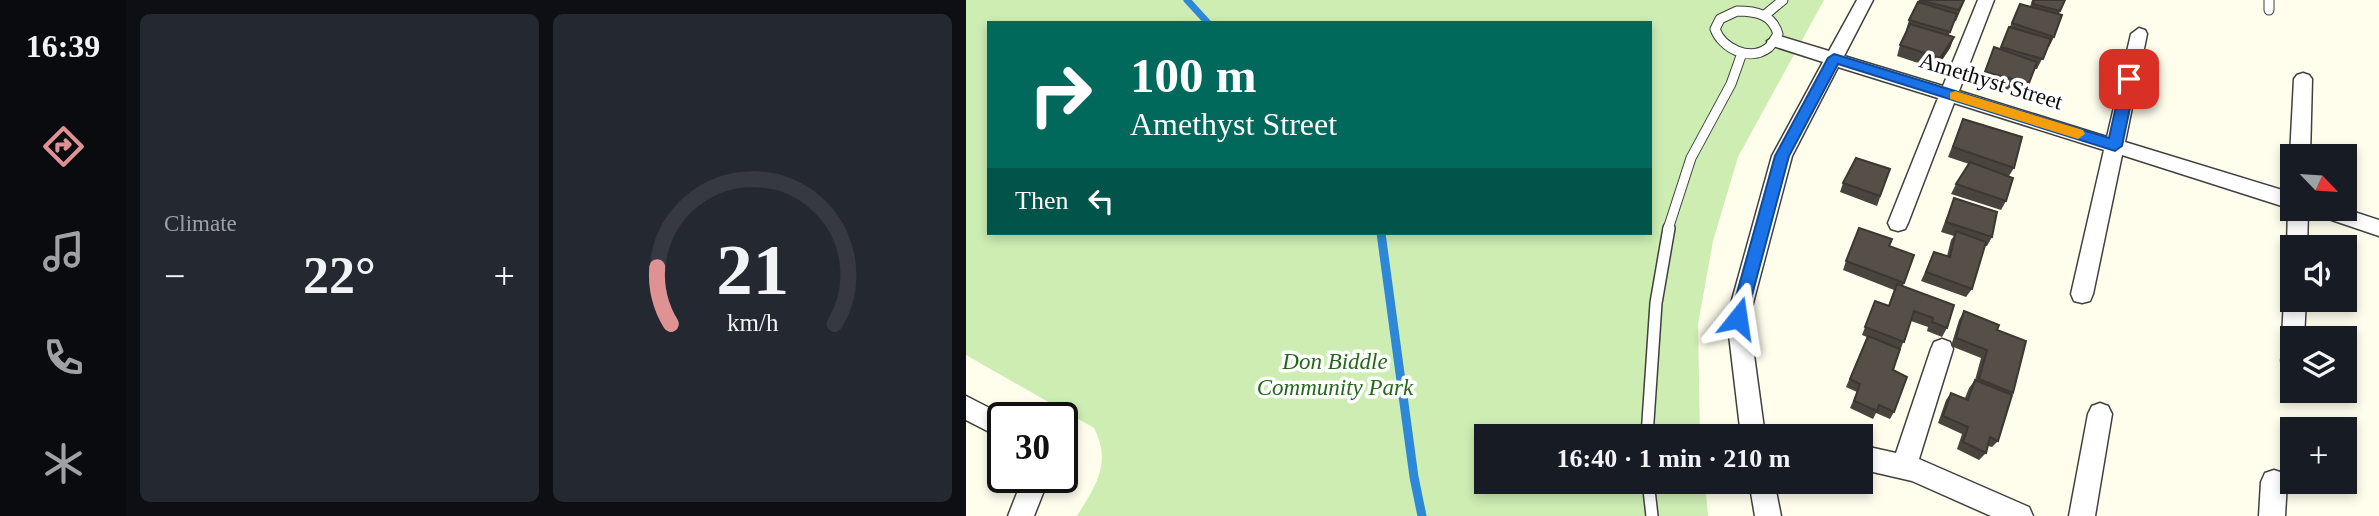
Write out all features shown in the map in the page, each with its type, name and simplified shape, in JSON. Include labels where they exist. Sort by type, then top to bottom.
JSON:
[{"type":"street","points":[[1751,424],[1738,318],[1782,156],[1865,0]]},
{"type":"street","points":[[1898,223],[1986,0]]},
{"type":"street","points":[[2082,294],[2138,34]]},
{"type":"street","name":"Amethyst Street","points":[[1776,41],[2280,197]]},
{"type":"street","points":[[2300,144],[2302,79]]},
{"type":"street","points":[[2357,221],[2379,228]]},
{"type":"street","points":[[1904,466],[1942,349]]},
{"type":"street","points":[[966,407],[987,419]]},
{"type":"street","points":[[2082,516],[2100,414]]},
{"type":"street","points":[[1873,460],[1904,466],[2016,515]]},
{"type":"street","points":[[2272,516],[2274,482]]},
{"type":"street","points":[[1021,516],[1029,493]]},
{"type":"street","points":[[1764,494],[1768,516]]},
{"type":"lane","points":[[1765,15],[1783,0]]},
{"type":"lane","points":[[2269,0],[2269,10]]},
{"type":"lane","points":[[1737,11],[1765,15],[1777,27],[1776,41],[1763,51],[1742,53],[1732,50],[1718,40],[1715,34],[1717,22],[1737,11]]},
{"type":"lane","points":[[1647,424],[1651,335],[1658,279],[1672,218],[1685,172],[1734,80],[1742,53]]},
{"type":"lane","points":[[1649,494],[1652,516]]},
{"type":"green space","name":"Don Biddle Community Park","points":[[966,0],[1824,0],[1738,157],[1713,241],[1698,324],[1700,424],[1474,424],[1474,494],[1706,494],[1708,516],[1077,516],[1099,474],[1102,452],[1094,428],[1078,419],[1078,402],[1048,402],[966,355]]},
{"type":"building","points":[[1919,0],[1964,0],[1959,10]]},
{"type":"building","points":[[2034,0],[2065,0],[2060,11],[2033,4]]},
{"type":"building","points":[[1918,2],[1957,14],[1950,32],[1909,20]]},
{"type":"building","points":[[2020,4],[2062,15],[2054,37],[2012,23]]},
{"type":"building","points":[[1910,24],[1954,37],[1940,58],[1900,45]]},
{"type":"building","points":[[2009,27],[2051,39],[2043,59],[2001,47]]},
{"type":"building","points":[[1994,47],[2037,62],[2029,83],[1985,72]]},
{"type":"building","points":[[1963,119],[2022,137],[2014,168],[1953,147]]},
{"type":"building","points":[[1856,158],[1890,169],[1880,196],[1843,183]]},
{"type":"building","points":[[1970,162],[2013,178],[2006,201],[1956,184]]},
{"type":"building","points":[[1954,198],[1997,212],[1992,237],[1946,222]]},
{"type":"building","points":[[1859,228],[1892,239],[1889,246],[1914,255],[1904,283],[1846,261]]},
{"type":"building","points":[[1956,231],[1986,242],[1972,289],[1926,272],[1934,252],[1950,257]]},
{"type":"building","points":[[1897,284],[1954,305],[1947,328],[1932,322],[1933,318],[1914,311],[1904,342],[1865,327],[1875,301],[1889,306]]},
{"type":"building","points":[[1964,311],[1999,325],[1997,330],[2026,341],[2013,393],[1979,379],[1987,350],[1956,338]]},
{"type":"building","points":[[1868,336],[1900,349],[1893,370],[1907,377],[1894,412],[1879,405],[1877,411],[1854,401],[1860,384],[1850,379]]},
{"type":"building","points":[[1975,380],[2012,395],[1998,441],[1990,437],[1986,453],[1963,442],[1968,427],[1943,416],[1951,393],[1968,400]]},
{"type":"waterway","points":[[1187,0],[1206,21]]},
{"type":"waterway","points":[[1381,235],[1414,477],[1422,516]]},
{"type":"slow traffic","points":[[1955,96],[2078,134]]},
{"type":"route","points":[[1738,318],[1782,156],[1834,58],[2115,146],[2129,79]]}]
